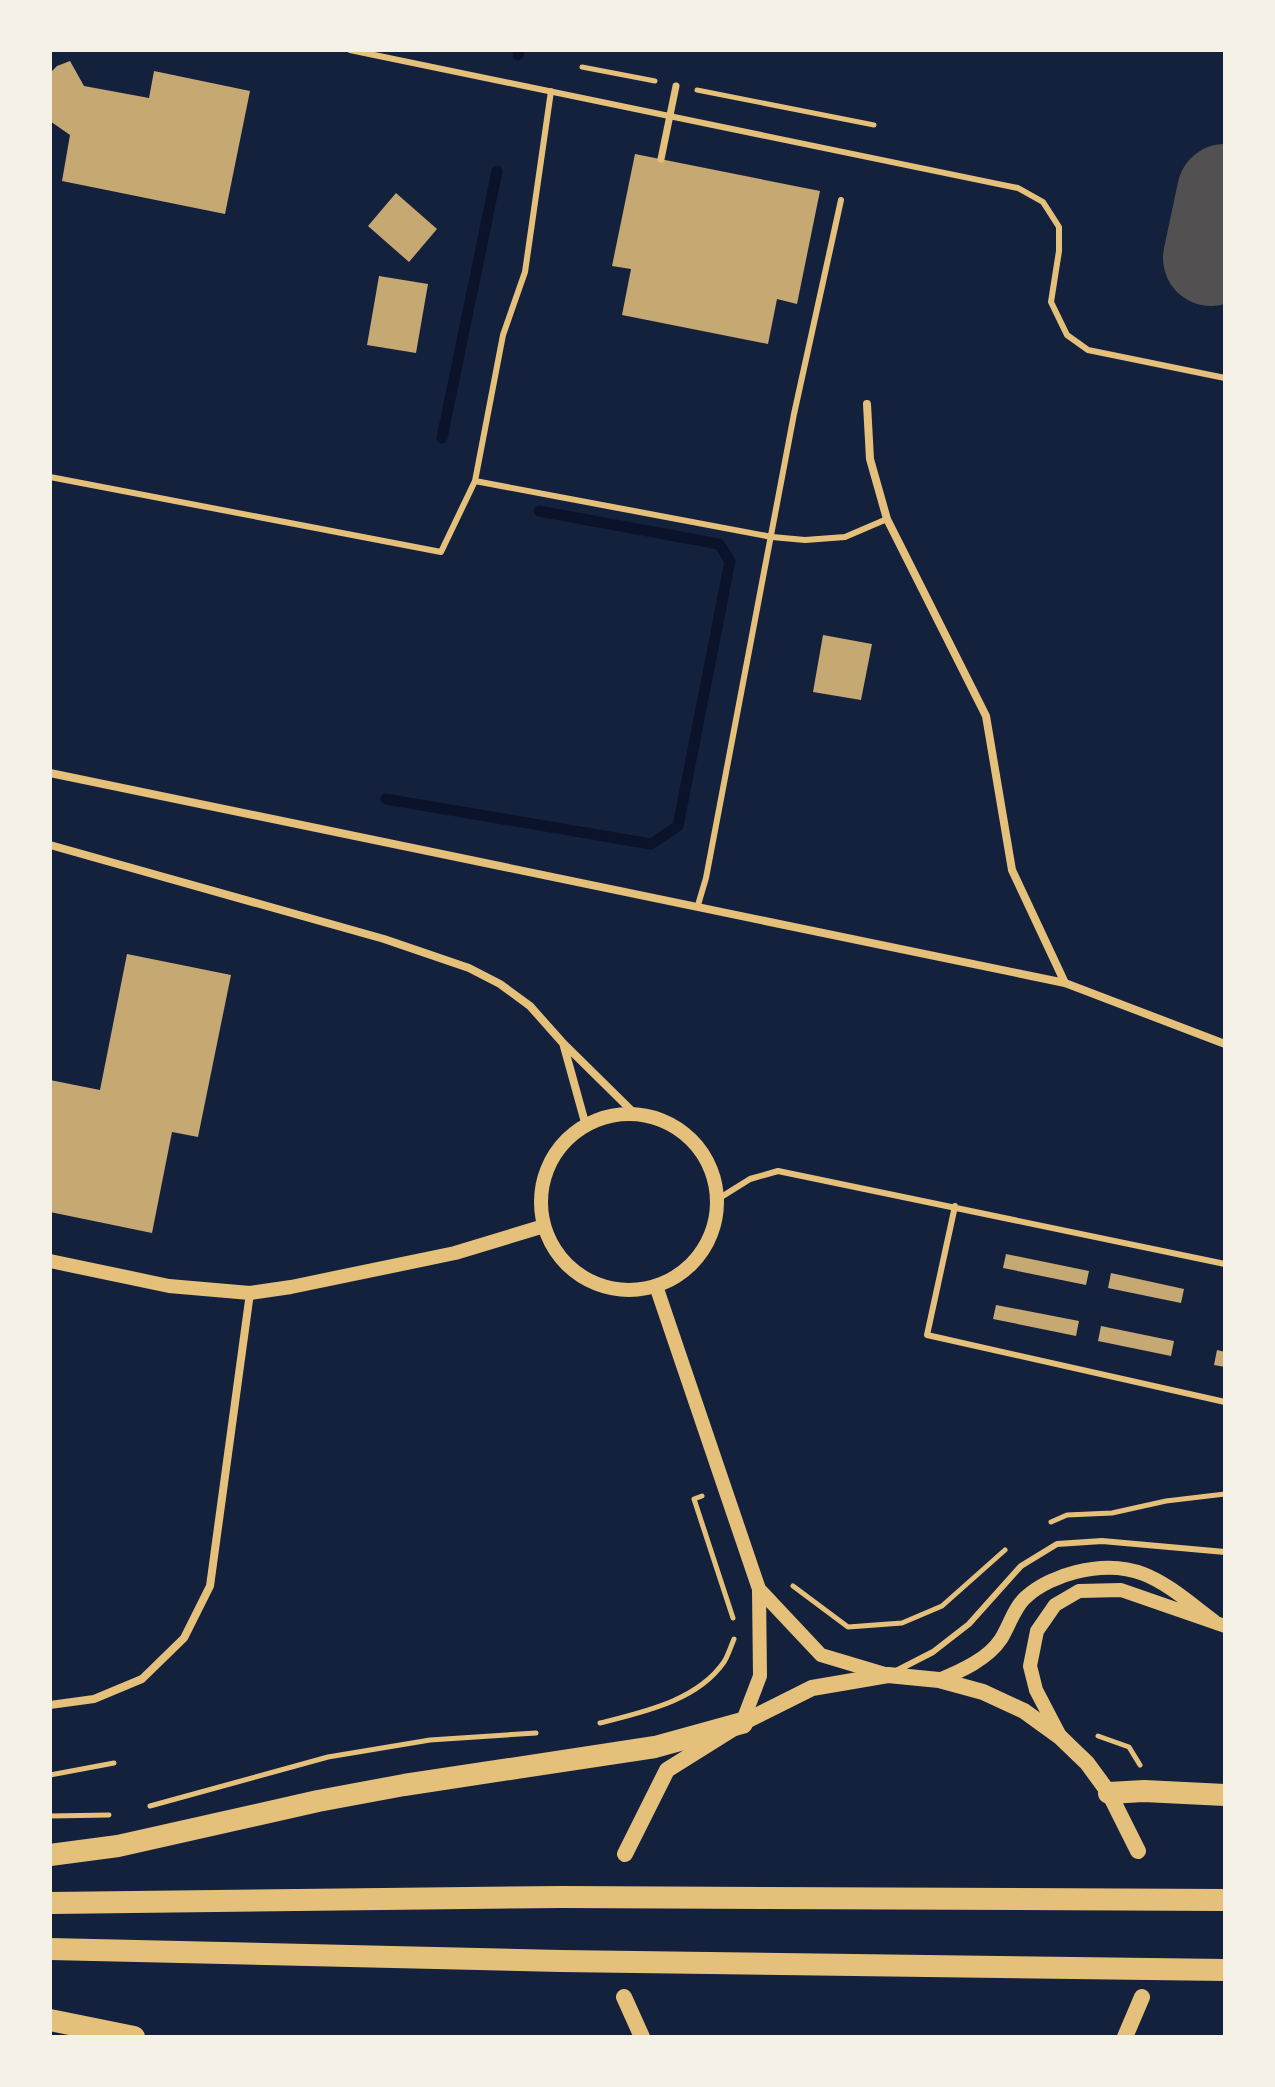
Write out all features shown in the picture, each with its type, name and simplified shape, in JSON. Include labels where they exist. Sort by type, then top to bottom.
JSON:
[{"type":"highway","points":[[50,1855],[118,1846],[404,1785],[655,1747],[742,1723]]},
{"type":"highway","points":[[1109,1793],[1144,1791],[1225,1795]]},
{"type":"highway","points":[[50,1903],[561,1897],[1225,1900]]},
{"type":"highway","points":[[50,1949],[561,1961],[1225,1970]]},
{"type":"highway","points":[[50,2020],[134,2037]]},
{"type":"main road","points":[[625,1854],[667,1770],[742,1723],[812,1688],[888,1675],[939,1680],[983,1692],[1024,1711],[1060,1737],[1087,1763],[1109,1793],[1138,1851]]},
{"type":"main road","points":[[624,1997],[642,2037]]},
{"type":"main road","points":[[1125,2037],[1142,1997]]},
{"type":"street","points":[[661,159],[676,86]]},
{"type":"street","points":[[867,404],[870,459],[887,519],[986,716],[1012,870],[1065,983]]},
{"type":"street","points":[[50,773],[1065,983],[1225,1044]]},
{"type":"street","points":[[50,845],[384,939],[469,968],[500,984],[530,1006],[636,1115]]},
{"type":"street","points":[[562,1042],[586,1126]]},
{"type":"street","points":[[636,1115],[663,1121],[686,1135],[702,1151],[715,1181],[718,1199],[712,1233],[699,1256],[680,1274],[656,1286],[628,1291],[587,1279],[575,1272],[556,1252],[544,1226],[541,1197],[547,1169],[563,1144],[586,1126],[610,1116],[636,1115]]},
{"type":"street","points":[[50,1261],[169,1286],[250,1293],[455,1253],[544,1226]]},
{"type":"street","points":[[656,1286],[759,1589],[760,1676],[742,1723]]},
{"type":"street","points":[[50,1705],[94,1699],[142,1679],[184,1638],[210,1586],[250,1293]]},
{"type":"street","points":[[939,1680],[966,1668],[999,1643],[1025,1597],[1061,1575],[1101,1565],[1134,1568],[1177,1593],[1220,1624]]},
{"type":"street","points":[[759,1589],[821,1655],[888,1675]]},
{"type":"street","points":[[1060,1737],[1036,1690],[1030,1666],[1037,1631],[1055,1605],[1079,1591],[1121,1590],[1220,1624]]},
{"type":"lane","points":[[350,50],[1018,188],[1043,202],[1059,227],[1059,251],[1051,302],[1067,335],[1088,350],[1225,378]]},
{"type":"lane","points":[[50,477],[441,552],[475,481],[503,335],[525,272],[551,91]]},
{"type":"lane","points":[[698,905],[706,878],[794,414],[841,200]]},
{"type":"lane","points":[[475,481],[772,537],[805,540],[845,537],[887,519]]},
{"type":"lane","points":[[718,1199],[750,1179],[778,1171],[1225,1264]]},
{"type":"lane","points":[[955,1206],[927,1335],[1225,1402]]},
{"type":"lane","points":[[888,1675],[933,1652],[969,1624],[1021,1566],[1057,1544],[1102,1541],[1225,1552]]},
{"type":"path","points":[[582,67],[874,125]]},
{"type":"path","points":[[1044,1525],[1067,1515],[1112,1513],[1166,1501],[1225,1494]]},
{"type":"path","points":[[587,1727],[655,1709],[697,1688],[724,1662],[737,1631],[694,1499]]},
{"type":"path","points":[[781,1577],[848,1627],[902,1623],[942,1606],[1008,1547]]},
{"type":"path","points":[[147,1807],[328,1757],[430,1740],[545,1732]]},
{"type":"path","points":[[50,1775],[114,1763]]},
{"type":"path","points":[[50,1816],[117,1815]]},
{"type":"building","points":[[70,61],[84,86],[149,98],[154,71],[250,91],[225,214],[62,181],[70,135],[50,121],[50,73],[57,66]]},
{"type":"building","points":[[635,154],[820,191],[797,304],[777,299],[768,344],[622,315],[631,269],[612,266]]},
{"type":"building","points":[[396,193],[437,229],[409,262],[368,226]]},
{"type":"building","points":[[379,276],[428,284],[416,353],[367,345]]},
{"type":"building","points":[[823,635],[872,644],[861,700],[813,692]]},
{"type":"building","points":[[127,954],[231,975],[198,1137],[172,1132],[152,1233],[50,1212],[50,1080],[100,1090]]},
{"type":"building","points":[[1006,1254],[1089,1271],[1086,1285],[1003,1268]]},
{"type":"building","points":[[1111,1273],[1184,1289],[1181,1303],[1108,1288]]},
{"type":"building","points":[[996,1305],[1079,1321],[1076,1336],[993,1319]]},
{"type":"building","points":[[1101,1326],[1174,1341],[1171,1356],[1098,1341]]},
{"type":"building","points":[[1217,1350],[1225,1352],[1225,1367],[1214,1365]]},
{"type":"waterway","points":[[518,55],[519,50]]},
{"type":"waterway","points":[[442,438],[497,171]]},
{"type":"waterway","points":[[386,799],[651,844],[678,826],[730,561],[719,544],[539,511]]},
{"type":"taxiway","points":[[1211,258],[1225,192]]}]
